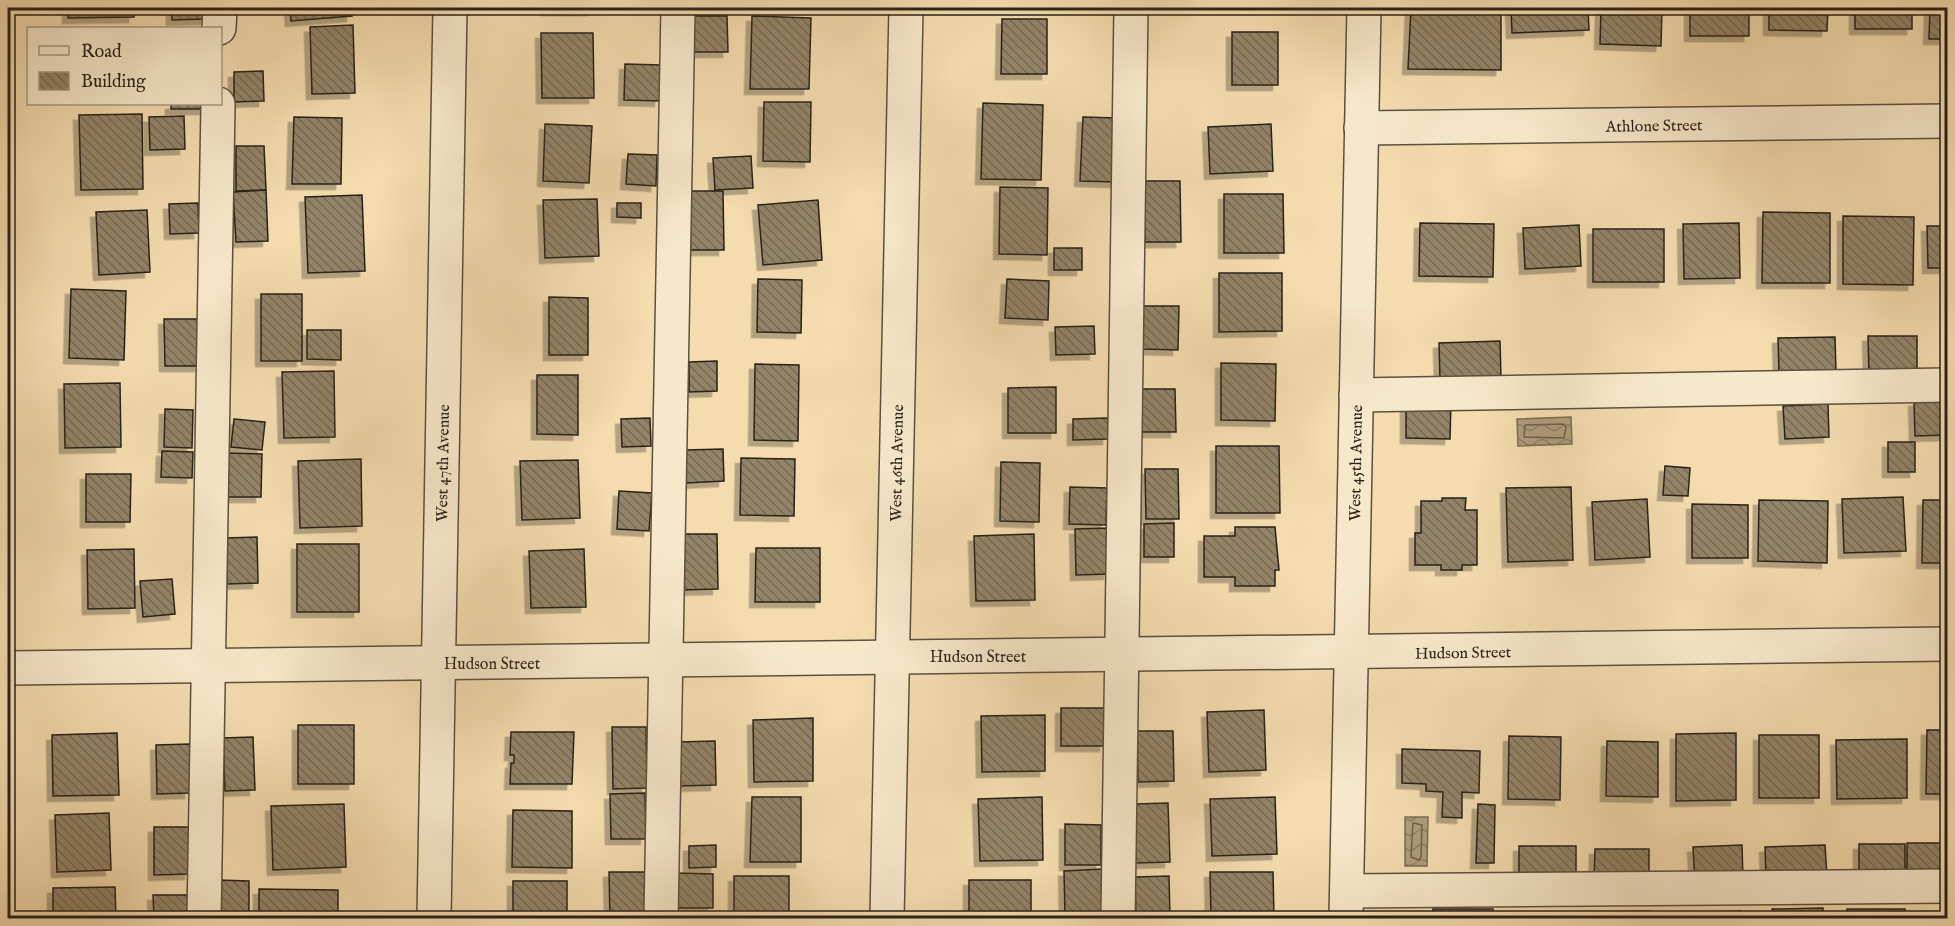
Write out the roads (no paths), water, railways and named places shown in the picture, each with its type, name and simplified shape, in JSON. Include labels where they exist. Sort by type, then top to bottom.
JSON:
[{"type":"street","points":[[219,8],[219,27]]},
{"type":"street","name":"West 47th Avenue","points":[[434,918],[450,8]]},
{"type":"street","points":[[661,918],[678,8]]},
{"type":"street","name":"West 46th Avenue","points":[[887,918],[906,8]]},
{"type":"street","points":[[1118,918],[1131,8]]},
{"type":"street","name":"West 45th Avenue","points":[[1346,905],[1364,8]]},
{"type":"street","points":[[204,918],[218,105]]},
{"type":"street","name":"Athlone Street","points":[[1361,128],[1947,121]]},
{"type":"street","points":[[1356,395],[1947,385]]},
{"type":"street","name":"Hudson Street","points":[[8,668],[1352,654],[1947,644]]},
{"type":"street","points":[[1346,905],[1947,886]]},
{"type":"water","points":[[1571,417],[1572,444],[1518,446],[1517,419]]},
{"type":"water","points":[[1405,817],[1428,817],[1427,866],[1405,866]]}]
